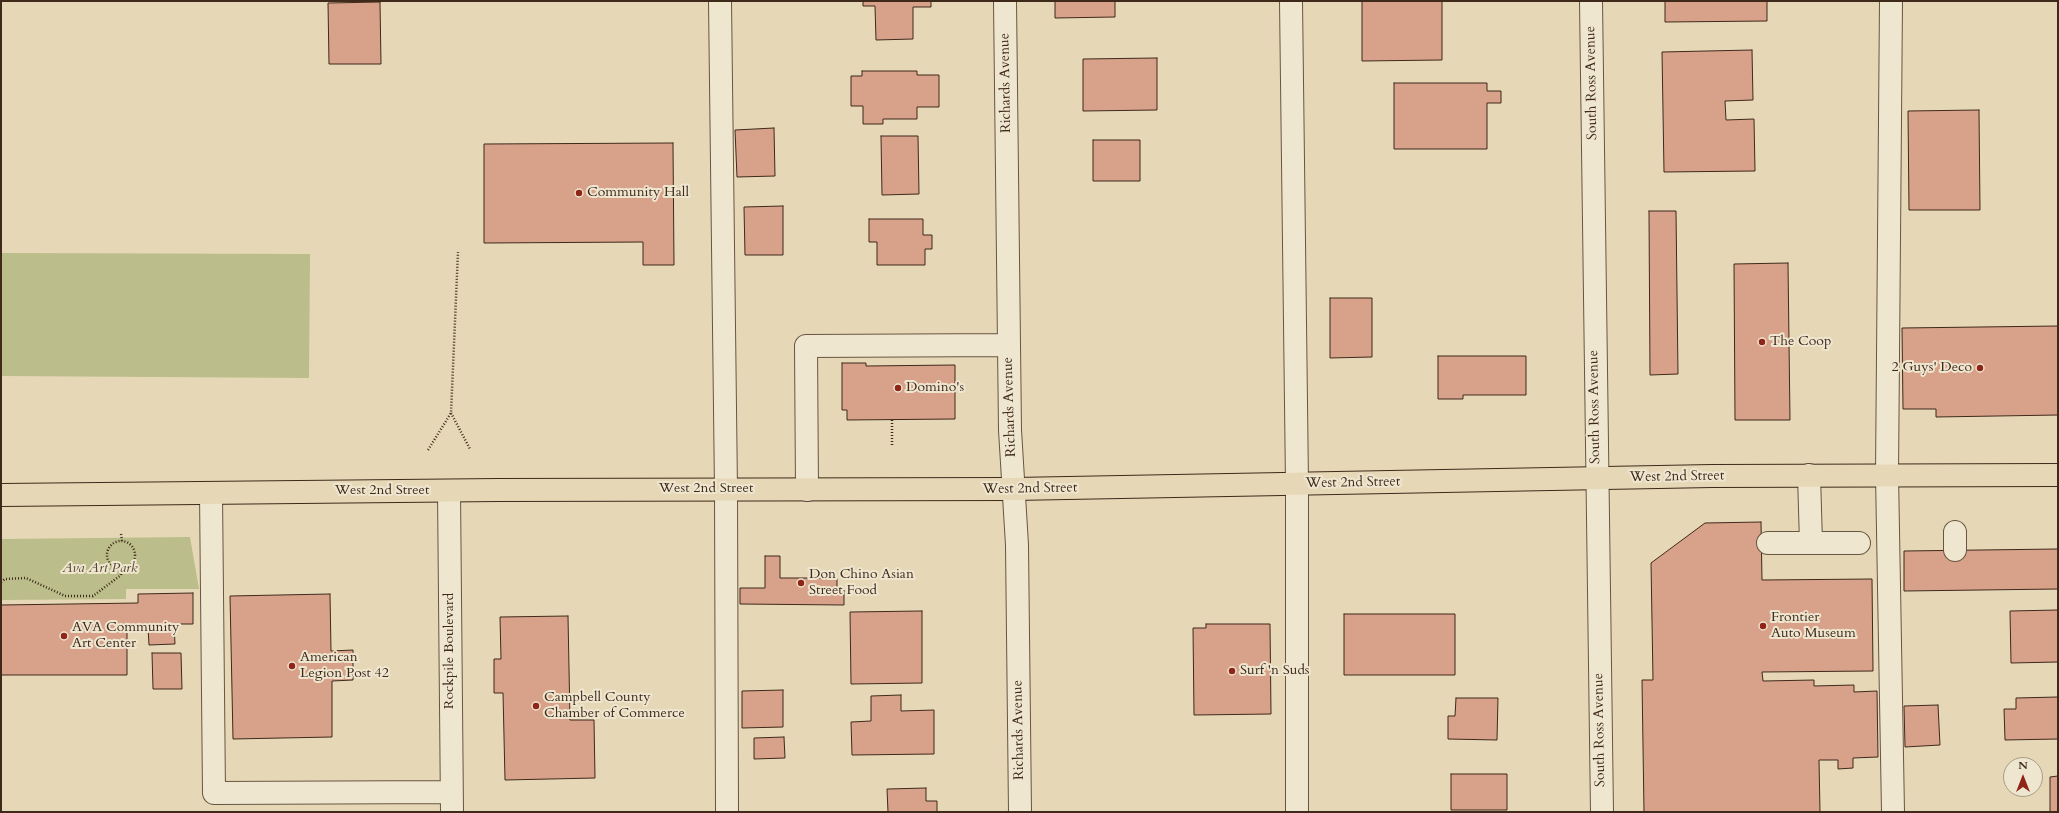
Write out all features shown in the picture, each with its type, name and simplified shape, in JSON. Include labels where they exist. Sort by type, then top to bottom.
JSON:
[{"type":"main road","name":"West 2nd Street","points":[[1,496],[211,492],[1014,489],[1809,475],[2058,475]]},
{"type":"street","points":[[720,1],[726,490],[727,812]]},
{"type":"street","name":"Richards Avenue","points":[[1005,1],[1010,430],[1017,545],[1020,812]]},
{"type":"street","points":[[1291,1],[1297,484],[1297,812]]},
{"type":"street","name":"South Ross Avenue","points":[[1591,1],[1596,478],[1602,812]]},
{"type":"street","points":[[1891,1],[1887,474],[1893,812]]},
{"type":"street","points":[[807,490],[806,346],[1009,345]]},
{"type":"street","points":[[1809,475],[1811,543]]},
{"type":"street","name":"Rockpile Boulevard","points":[[449,491],[452,802]]},
{"type":"street","points":[[211,492],[214,793],[452,802]]},
{"type":"street","points":[[1768,543],[1858,542]]},
{"type":"path","points":[[428,450],[450,413],[458,252]]},
{"type":"path","points":[[450,413],[470,449]]},
{"type":"path","points":[[892,420],[892,446]]},
{"type":"path","points":[[121,534],[122,541]]},
{"type":"path","points":[[122,541],[133,548],[135,557],[130,564],[122,568],[113,566],[107,555],[108,550],[113,543],[122,541]]},
{"type":"path","points":[[1,582],[5,579],[26,578],[65,596],[93,596],[121,575],[122,568]]},
{"type":"green space","points":[[1,253],[310,254],[309,378],[1,376]]},
{"type":"green space","name":"Ava Art Park","points":[[190,537],[199,589],[126,589],[126,599],[1,600],[1,539]]},
{"type":"building","points":[[863,1],[931,1],[931,7],[913,7],[913,39],[876,40],[875,6],[863,6]]},
{"type":"building","points":[[1055,1],[1115,1],[1115,17],[1055,18]]},
{"type":"building","points":[[1362,1],[1442,1],[1442,60],[1362,61]]},
{"type":"building","points":[[1665,1],[1767,1],[1767,21],[1665,22]]},
{"type":"building","points":[[380,2],[381,64],[329,64],[328,3]]},
{"type":"building","points":[[1752,50],[1753,100],[1725,101],[1726,120],[1754,119],[1755,171],[1664,172],[1662,52]]},
{"type":"building","points":[[1157,58],[1157,110],[1083,111],[1083,59]]},
{"type":"building","points":[[862,71],[917,71],[917,75],[939,75],[939,107],[917,107],[917,119],[883,119],[883,124],[863,124],[863,106],[851,106],[851,76],[862,76]]},
{"type":"building","points":[[1394,83],[1487,83],[1487,91],[1501,91],[1501,103],[1487,103],[1487,149],[1394,149]]},
{"type":"building","points":[[1979,110],[1980,210],[1909,210],[1908,111]]},
{"type":"building","points":[[774,128],[775,176],[737,177],[735,130]]},
{"type":"building","points":[[881,136],[918,136],[919,194],[882,195]]},
{"type":"building","points":[[1093,140],[1140,140],[1140,181],[1093,181]]},
{"type":"building","name":"Community Hall","points":[[673,143],[674,265],[643,265],[643,242],[484,243],[484,144]]},
{"type":"building","points":[[783,206],[783,255],[745,255],[744,207]]},
{"type":"building","points":[[1649,211],[1676,211],[1678,374],[1650,375]]},
{"type":"building","points":[[869,219],[923,219],[923,235],[932,235],[932,249],[925,249],[925,265],[877,265],[877,242],[869,242]]},
{"type":"building","name":"The Coop","points":[[1788,263],[1790,420],[1735,420],[1734,264]]},
{"type":"building","points":[[1330,298],[1372,298],[1372,357],[1330,358]]},
{"type":"building","name":"2 Guys' Deco","points":[[2058,326],[2058,415],[1936,417],[1936,409],[1903,409],[1902,328]]},
{"type":"building","points":[[1438,356],[1526,356],[1526,395],[1463,395],[1463,399],[1438,399]]},
{"type":"building","name":"Domino's","points":[[842,363],[866,363],[866,366],[955,365],[955,419],[847,420],[847,410],[842,410]]},
{"type":"building","name":"Frontier Auto Museum","points":[[1761,522],[1762,580],[1872,579],[1873,671],[1762,672],[1763,681],[1814,680],[1814,686],[1854,685],[1854,692],[1877,691],[1878,757],[1853,758],[1853,768],[1838,769],[1838,760],[1819,760],[1820,812],[1644,812],[1642,680],[1653,680],[1651,563],[1705,523]]},
{"type":"building","points":[[2058,549],[2058,589],[1904,591],[1904,551]]},
{"type":"building","name":"Don Chino Asian Street Food","points":[[765,556],[780,556],[780,578],[837,578],[837,590],[844,590],[844,605],[740,604],[740,588],[765,588]]},
{"type":"building","name":"AVA Community Art Center","points":[[193,593],[193,624],[174,624],[175,644],[149,645],[148,628],[127,628],[127,675],[1,675],[1,605],[138,603],[138,594]]},
{"type":"building","name":"American Legion Post 42","points":[[330,594],[331,651],[353,650],[353,680],[332,681],[332,737],[233,739],[230,596]]},
{"type":"building","points":[[2058,610],[2058,662],[2011,663],[2010,611]]},
{"type":"building","points":[[922,611],[922,683],[851,684],[850,612]]},
{"type":"building","points":[[1344,614],[1455,614],[1455,675],[1344,675]]},
{"type":"building","name":"Campbell County Chamber of Commerce","points":[[568,616],[570,720],[594,720],[595,778],[505,780],[503,693],[494,693],[494,659],[501,659],[500,617]]},
{"type":"building","name":"Surf 'n Suds","points":[[1206,624],[1270,624],[1271,714],[1194,715],[1193,628],[1206,628]]},
{"type":"building","points":[[152,653],[181,653],[182,689],[153,689]]},
{"type":"building","points":[[783,690],[783,727],[742,728],[742,691]]},
{"type":"building","points":[[901,695],[901,711],[934,710],[934,754],[852,755],[851,722],[871,721],[871,696]]},
{"type":"building","points":[[2058,697],[2058,739],[2005,740],[2004,709],[2016,709],[2016,698]]},
{"type":"building","points":[[1456,698],[1498,698],[1497,740],[1448,739],[1448,716],[1455,716]]},
{"type":"building","points":[[1938,705],[1940,745],[1905,747],[1904,706]]},
{"type":"building","points":[[784,737],[785,758],[754,759],[754,738]]},
{"type":"building","points":[[1451,774],[1507,774],[1507,810],[1451,810]]},
{"type":"building","points":[[2058,776],[2058,812],[2050,812],[2050,777]]},
{"type":"building","points":[[926,788],[926,801],[937,801],[937,812],[888,812],[887,789]]},
{"type":"place","name":"Community Hall","points":[[579,193]]},
{"type":"place","name":"The Coop","points":[[1762,342]]},
{"type":"place","name":"2 Guys' Deco","points":[[1980,368]]},
{"type":"place","name":"Domino's","points":[[898,388]]},
{"type":"place","name":"Don Chino Asian Street Food","points":[[801,583]]},
{"type":"place","name":"Frontier Auto Museum","points":[[1763,626]]},
{"type":"place","name":"AVA Community Art Center","points":[[64,636]]},
{"type":"place","name":"American Legion Post 42","points":[[292,666]]},
{"type":"place","name":"Surf 'n Suds","points":[[1232,671]]},
{"type":"place","name":"Campbell County Chamber of Commerce","points":[[536,706]]}]
